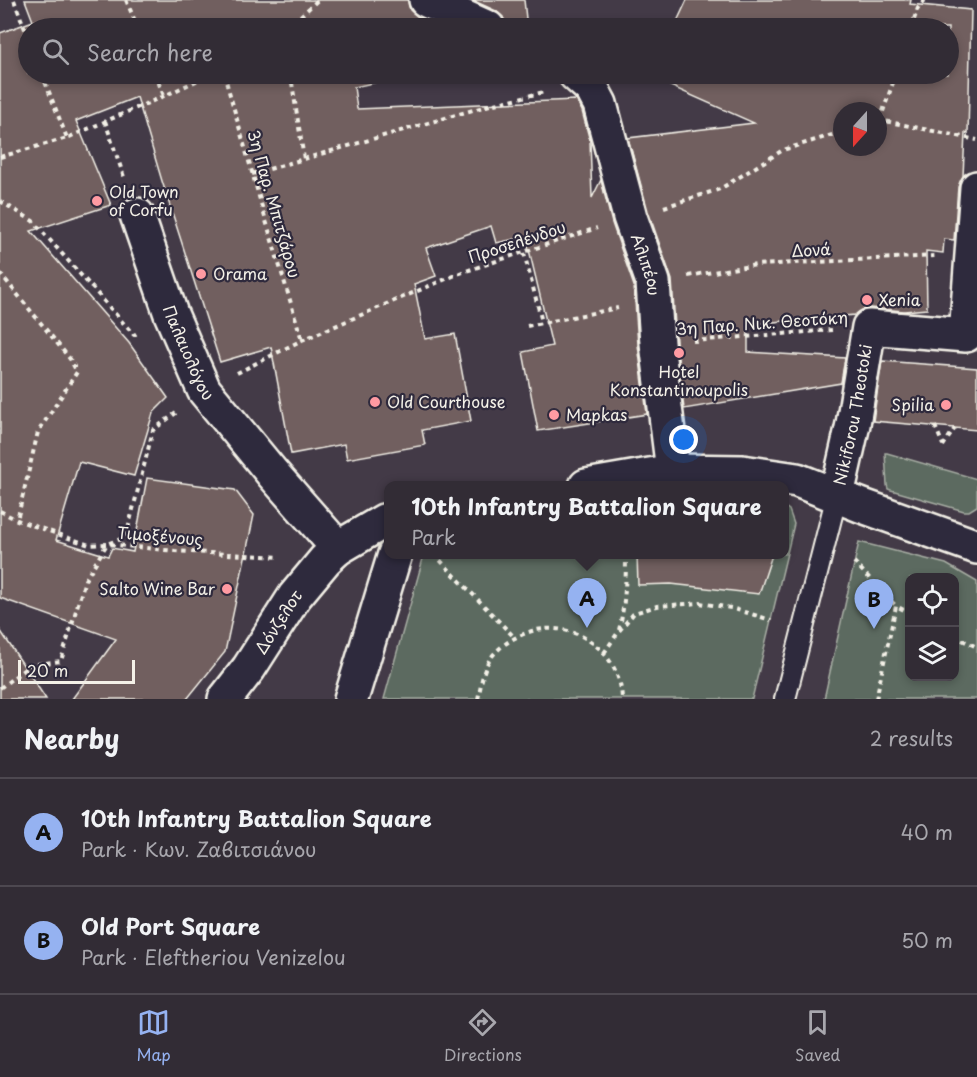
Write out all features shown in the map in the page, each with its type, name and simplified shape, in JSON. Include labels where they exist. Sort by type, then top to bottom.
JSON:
[{"type":"street","points":[[426,0],[466,18]]},
{"type":"street","name":"Αλιπέου","points":[[587,84],[600,104],[630,217],[653,291],[673,471]]},
{"type":"street","name":"Nikiforou Theotoki","points":[[837,495],[853,424],[868,327],[972,335],[971,254],[977,188]]},
{"type":"street","name":"Παλαιολόγου","points":[[137,215],[171,314],[204,390],[273,474],[331,554]]},
{"type":"street","points":[[615,481],[673,471],[742,472],[797,480],[977,548]]},
{"type":"street","name":"Δόνζελοτ","points":[[225,699],[249,668],[295,596],[331,554],[384,521]]},
{"type":"street","points":[[351,699],[394,559]]},
{"type":"lane","points":[[785,699],[837,495]]},
{"type":"path","points":[[14,0],[21,18]]},
{"type":"path","points":[[126,0],[134,18]]},
{"type":"path","points":[[298,18],[318,0]]},
{"type":"path","points":[[914,18],[918,8],[925,0]]},
{"type":"path","points":[[46,84],[67,138]]},
{"type":"path","points":[[159,84],[164,96]]},
{"type":"path","points":[[0,156],[67,138],[190,84]]},
{"type":"path","name":"3η Παρ. Μπιτζάρου","points":[[227,84],[302,340]]},
{"type":"path","points":[[292,84],[304,159]]},
{"type":"path","points":[[252,174],[560,84]]},
{"type":"path","points":[[886,102],[892,84]]},
{"type":"path","points":[[105,120],[137,215]]},
{"type":"path","points":[[887,123],[977,140]]},
{"type":"path","name":"Προσελένδου","points":[[204,390],[302,340],[460,273],[720,189],[783,150],[833,135]]},
{"type":"path","points":[[0,201],[33,220],[134,335]]},
{"type":"path","points":[[524,252],[542,322]]},
{"type":"path","name":"Δονά","points":[[527,326],[756,265],[971,254]]},
{"type":"path","points":[[0,273],[70,359],[77,372],[38,432],[17,520]]},
{"type":"path","name":"3η Παρ. Νικ. Θεοτόκη","points":[[657,343],[868,327]]},
{"type":"path","points":[[935,426],[943,446],[955,428]]},
{"type":"path","points":[[0,688],[30,665],[61,661],[85,580],[107,544],[126,537],[153,430]]},
{"type":"path","name":"Τιμοξένους","points":[[0,511],[17,520],[89,545],[107,544],[175,551],[331,554]]},
{"type":"path","points":[[438,559],[515,638]]},
{"type":"path","points":[[619,631],[626,592],[626,559]]},
{"type":"path","points":[[854,562],[896,606],[905,611]]},
{"type":"path","points":[[604,653],[634,613],[657,606],[700,603],[731,608],[771,620]]},
{"type":"path","points":[[876,699],[896,606]]},
{"type":"path","points":[[478,699],[482,676],[490,659],[508,641],[531,630],[556,628],[580,635],[599,647],[613,665],[621,686],[622,699]]},
{"type":"path","points":[[959,638],[977,647]]},
{"type":"green space","points":[[885,453],[977,479],[977,506],[964,511],[888,489]]},
{"type":"green space","points":[[789,510],[794,524],[789,545]]},
{"type":"green space","points":[[859,542],[946,564],[977,582],[977,699],[824,699]]},
{"type":"green space","points":[[423,559],[786,559],[752,699],[384,699]]},
{"type":"building","points":[[25,0],[408,0],[410,10],[420,18],[32,18]]},
{"type":"building","points":[[472,0],[524,0],[526,18],[503,18],[496,11]]},
{"type":"building","points":[[687,0],[911,0],[910,4],[971,10],[968,134],[965,133],[963,176],[958,187],[954,240],[944,239],[943,253],[926,251],[927,309],[904,311],[870,308],[855,315],[748,324],[748,352],[845,358],[841,383],[684,409],[672,280],[648,211],[628,138],[754,123],[666,84],[959,84],[959,18],[679,18]]},
{"type":"building","points":[[18,26],[18,84],[368,84],[354,87],[357,109],[576,100],[582,111],[590,141],[592,198],[601,180],[612,223],[634,286],[638,345],[647,414],[538,431],[523,352],[552,346],[526,237],[496,243],[491,226],[426,248],[436,276],[414,284],[425,339],[455,334],[471,421],[422,430],[425,445],[347,459],[344,444],[291,454],[271,347],[220,362],[137,97],[76,121],[111,205],[31,231],[129,343],[168,398],[153,413],[134,476],[79,462],[56,540],[108,556],[112,548],[133,552],[147,478],[235,490],[254,515],[225,652],[187,699],[72,699],[116,639],[0,598],[0,33]]},
{"type":"building","points":[[882,361],[977,368],[977,430],[873,421]]},
{"type":"building","points":[[637,559],[771,559],[759,594],[671,584],[638,585]]},
{"type":"building","points":[[0,630],[46,699],[0,699]]},
{"type":"place","name":"Old Town of Corfu","points":[[97,201]]},
{"type":"place","name":"Orama","points":[[201,274]]},
{"type":"place","name":"Xenia","points":[[867,300]]},
{"type":"place","name":"Hotel Konstantinoupolis","points":[[679,353]]},
{"type":"place","name":"Old Courthouse","points":[[375,402]]},
{"type":"place","name":"Spilia","points":[[946,405]]},
{"type":"place","name":"Mapkas","points":[[554,415]]},
{"type":"place","name":"Salto Wine Bar","points":[[227,589]]},
{"type":"place","name":"10th Infantry Battalion Square","points":[[587,628]]},
{"type":"place","name":"Old Port Square","points":[[874,629]]}]
